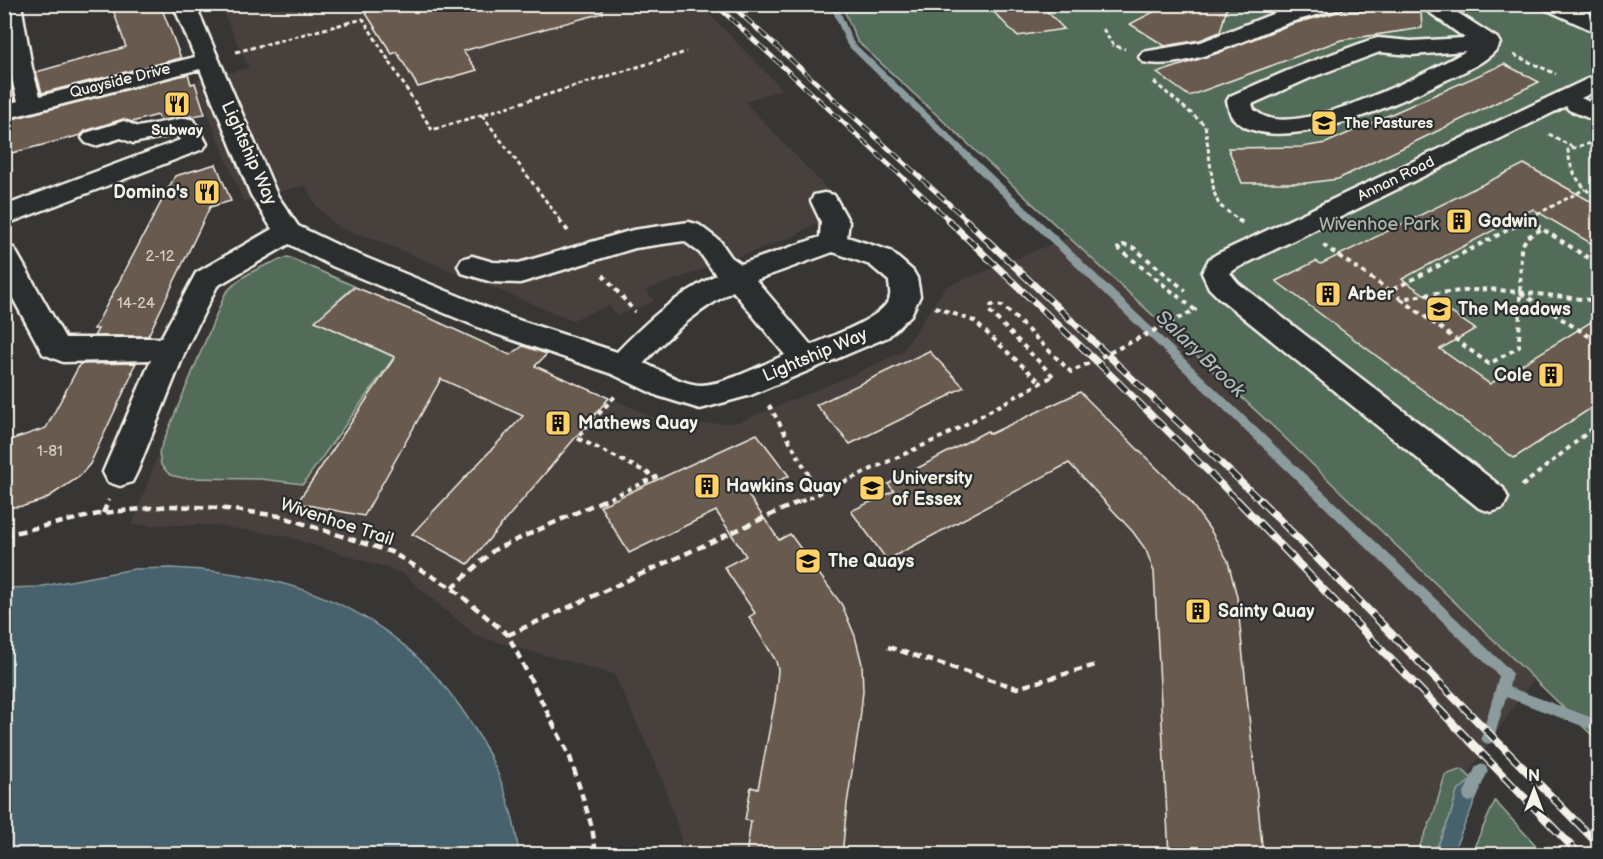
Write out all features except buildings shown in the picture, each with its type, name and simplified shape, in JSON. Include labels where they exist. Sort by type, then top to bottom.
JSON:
[{"type":"street","points":[[10,4],[14,81],[31,105]]},
{"type":"street","name":"Lightship Way","points":[[184,4],[264,195],[288,232],[342,259],[501,325],[630,369],[669,388],[700,397],[756,381],[877,329],[900,308],[905,296]]},
{"type":"street","points":[[1151,57],[1171,57],[1212,46],[1300,12],[1333,4]]},
{"type":"street","points":[[1428,4],[1489,43]]},
{"type":"street","points":[[1553,4],[1599,26]]},
{"type":"street","points":[[1489,43],[1487,49],[1436,78],[1325,121],[1291,127],[1262,125],[1243,114],[1239,101],[1302,73],[1378,45],[1411,48],[1489,43]]},
{"type":"street","name":"Quayside Drive","points":[[4,112],[209,60]]},
{"type":"street","name":"Annan Road","points":[[1491,498],[1228,290],[1219,281],[1216,273],[1220,266],[1268,241],[1590,97]]},
{"type":"street","points":[[4,216],[194,144],[185,125],[133,135],[124,128],[95,138]]},
{"type":"street","points":[[824,201],[835,222],[833,242]]},
{"type":"street","points":[[472,266],[492,272],[519,273],[633,238],[689,231],[710,247],[721,264],[737,276],[807,360]]},
{"type":"street","points":[[120,472],[171,349],[206,280],[288,232]]},
{"type":"street","points":[[630,369],[657,329],[691,301],[737,276],[833,242],[880,258],[903,278],[905,296]]},
{"type":"street","points":[[4,255],[54,346],[63,351],[171,349]]},
{"type":"path","points":[[1103,11],[1113,45],[1151,57],[1148,76],[1205,125],[1214,192],[1219,205],[1268,241]]},
{"type":"path","points":[[209,60],[363,19],[432,130],[686,52]]},
{"type":"path","points":[[1489,43],[1590,97]]},
{"type":"path","points":[[482,115],[495,132]]},
{"type":"path","points":[[1545,132],[1574,148]]},
{"type":"path","points":[[1599,144],[1586,144],[1568,150],[1569,166],[1575,179],[1599,199]]},
{"type":"path","points":[[1390,291],[1585,189]]},
{"type":"path","points":[[1527,220],[1599,264]]},
{"type":"path","points":[[1322,245],[1390,291],[1489,364],[1519,347],[1521,248],[1527,237],[1542,229]]},
{"type":"path","points":[[508,635],[948,434],[1053,376],[991,313],[989,309],[992,305],[1003,306],[1071,372],[1195,310],[1122,253],[1118,249],[1123,245],[1134,248],[1186,291]]},
{"type":"path","points":[[1401,299],[1436,293],[1490,289],[1591,300],[1599,296]]},
{"type":"path","points":[[1521,292],[1599,342]]},
{"type":"path","points":[[905,296],[974,321],[1040,382]]},
{"type":"path","points":[[452,588],[494,550],[656,477],[577,438],[630,369]]},
{"type":"path","points":[[756,381],[790,446],[819,493]]},
{"type":"path","points":[[1491,498],[1516,492],[1599,424]]},
{"type":"path","name":"Wivenhoe Trail","points":[[4,535],[55,522],[169,506],[280,516],[391,552],[452,588],[508,635],[570,757],[592,827],[596,855]]},
{"type":"path","points":[[888,647],[1017,688],[1099,664]]},
{"type":"shaded area","points":[[220,5],[700,5],[782,89],[745,102],[850,213],[811,226],[793,237],[646,290],[654,301],[618,316],[609,306],[572,320],[368,237],[339,228],[317,207],[305,185],[243,201],[195,81],[249,68]]},
{"type":"shaded area","name":"University of Essex","points":[[1598,5],[1598,631],[1534,678],[1412,854],[679,854],[681,838],[661,775],[614,674],[476,636],[402,573],[285,536],[211,525],[132,525],[159,452],[225,294],[233,284],[262,265],[288,257],[653,417],[700,424],[739,422],[902,352],[945,287],[1069,237],[1129,234]]},
{"type":"green space","name":"Wivenhoe Park","points":[[842,5],[1598,5],[1598,741],[1281,434],[857,41]]},
{"type":"green space","points":[[288,257],[354,286],[316,321],[394,357],[303,484],[261,479],[183,478],[170,475],[161,465],[159,452],[225,294],[246,276]]},
{"type":"green space","points":[[1462,769],[1472,779],[1457,792],[1450,817],[1434,854],[1416,854],[1433,816],[1445,775]]},
{"type":"green space","points":[[1495,801],[1544,854],[1471,854]]},
{"type":"water","points":[[171,568],[215,571],[297,588],[334,602],[370,620],[402,644],[433,673],[461,708],[483,742],[506,796],[519,854],[5,854],[5,588],[38,587],[134,569]]},
{"type":"water","points":[[1472,779],[1480,789],[1452,854],[1434,854],[1450,817],[1457,792]]},
{"type":"waterway","name":"Salary Brook","points":[[833,4],[850,43],[1506,674],[1488,738]]},
{"type":"waterway","points":[[1502,690],[1598,726]]},
{"type":"waterway","name":"Salary Brook","points":[[1470,795],[1481,771]]},
{"type":"railway","points":[[715,4],[950,221]]},
{"type":"railway","points":[[730,4],[968,221]]},
{"type":"railway","points":[[948,220],[1115,379],[1237,500]]},
{"type":"railway","points":[[966,220],[1261,501]]},
{"type":"railway","points":[[1237,500],[1579,854]]},
{"type":"railway","points":[[1261,501],[1598,844]]},
{"type":"place","name":"Subway","points":[[177,104]]},
{"type":"place","name":"The Pastures","points":[[1324,123]]},
{"type":"place","name":"Domino's","points":[[207,192]]},
{"type":"place","name":"Godwin","points":[[1459,221]]},
{"type":"place","name":"Arber","points":[[1328,294]]},
{"type":"place","name":"The Meadows","points":[[1439,309]]},
{"type":"place","name":"Cole","points":[[1551,375]]},
{"type":"place","name":"Mathews Quay","points":[[558,423]]},
{"type":"place","name":"Hawkins Quay","points":[[707,486]]},
{"type":"place","name":"University of Essex","points":[[872,488]]},
{"type":"place","name":"The Quays","points":[[808,561]]},
{"type":"place","name":"Sainty Quay","points":[[1198,611]]}]
